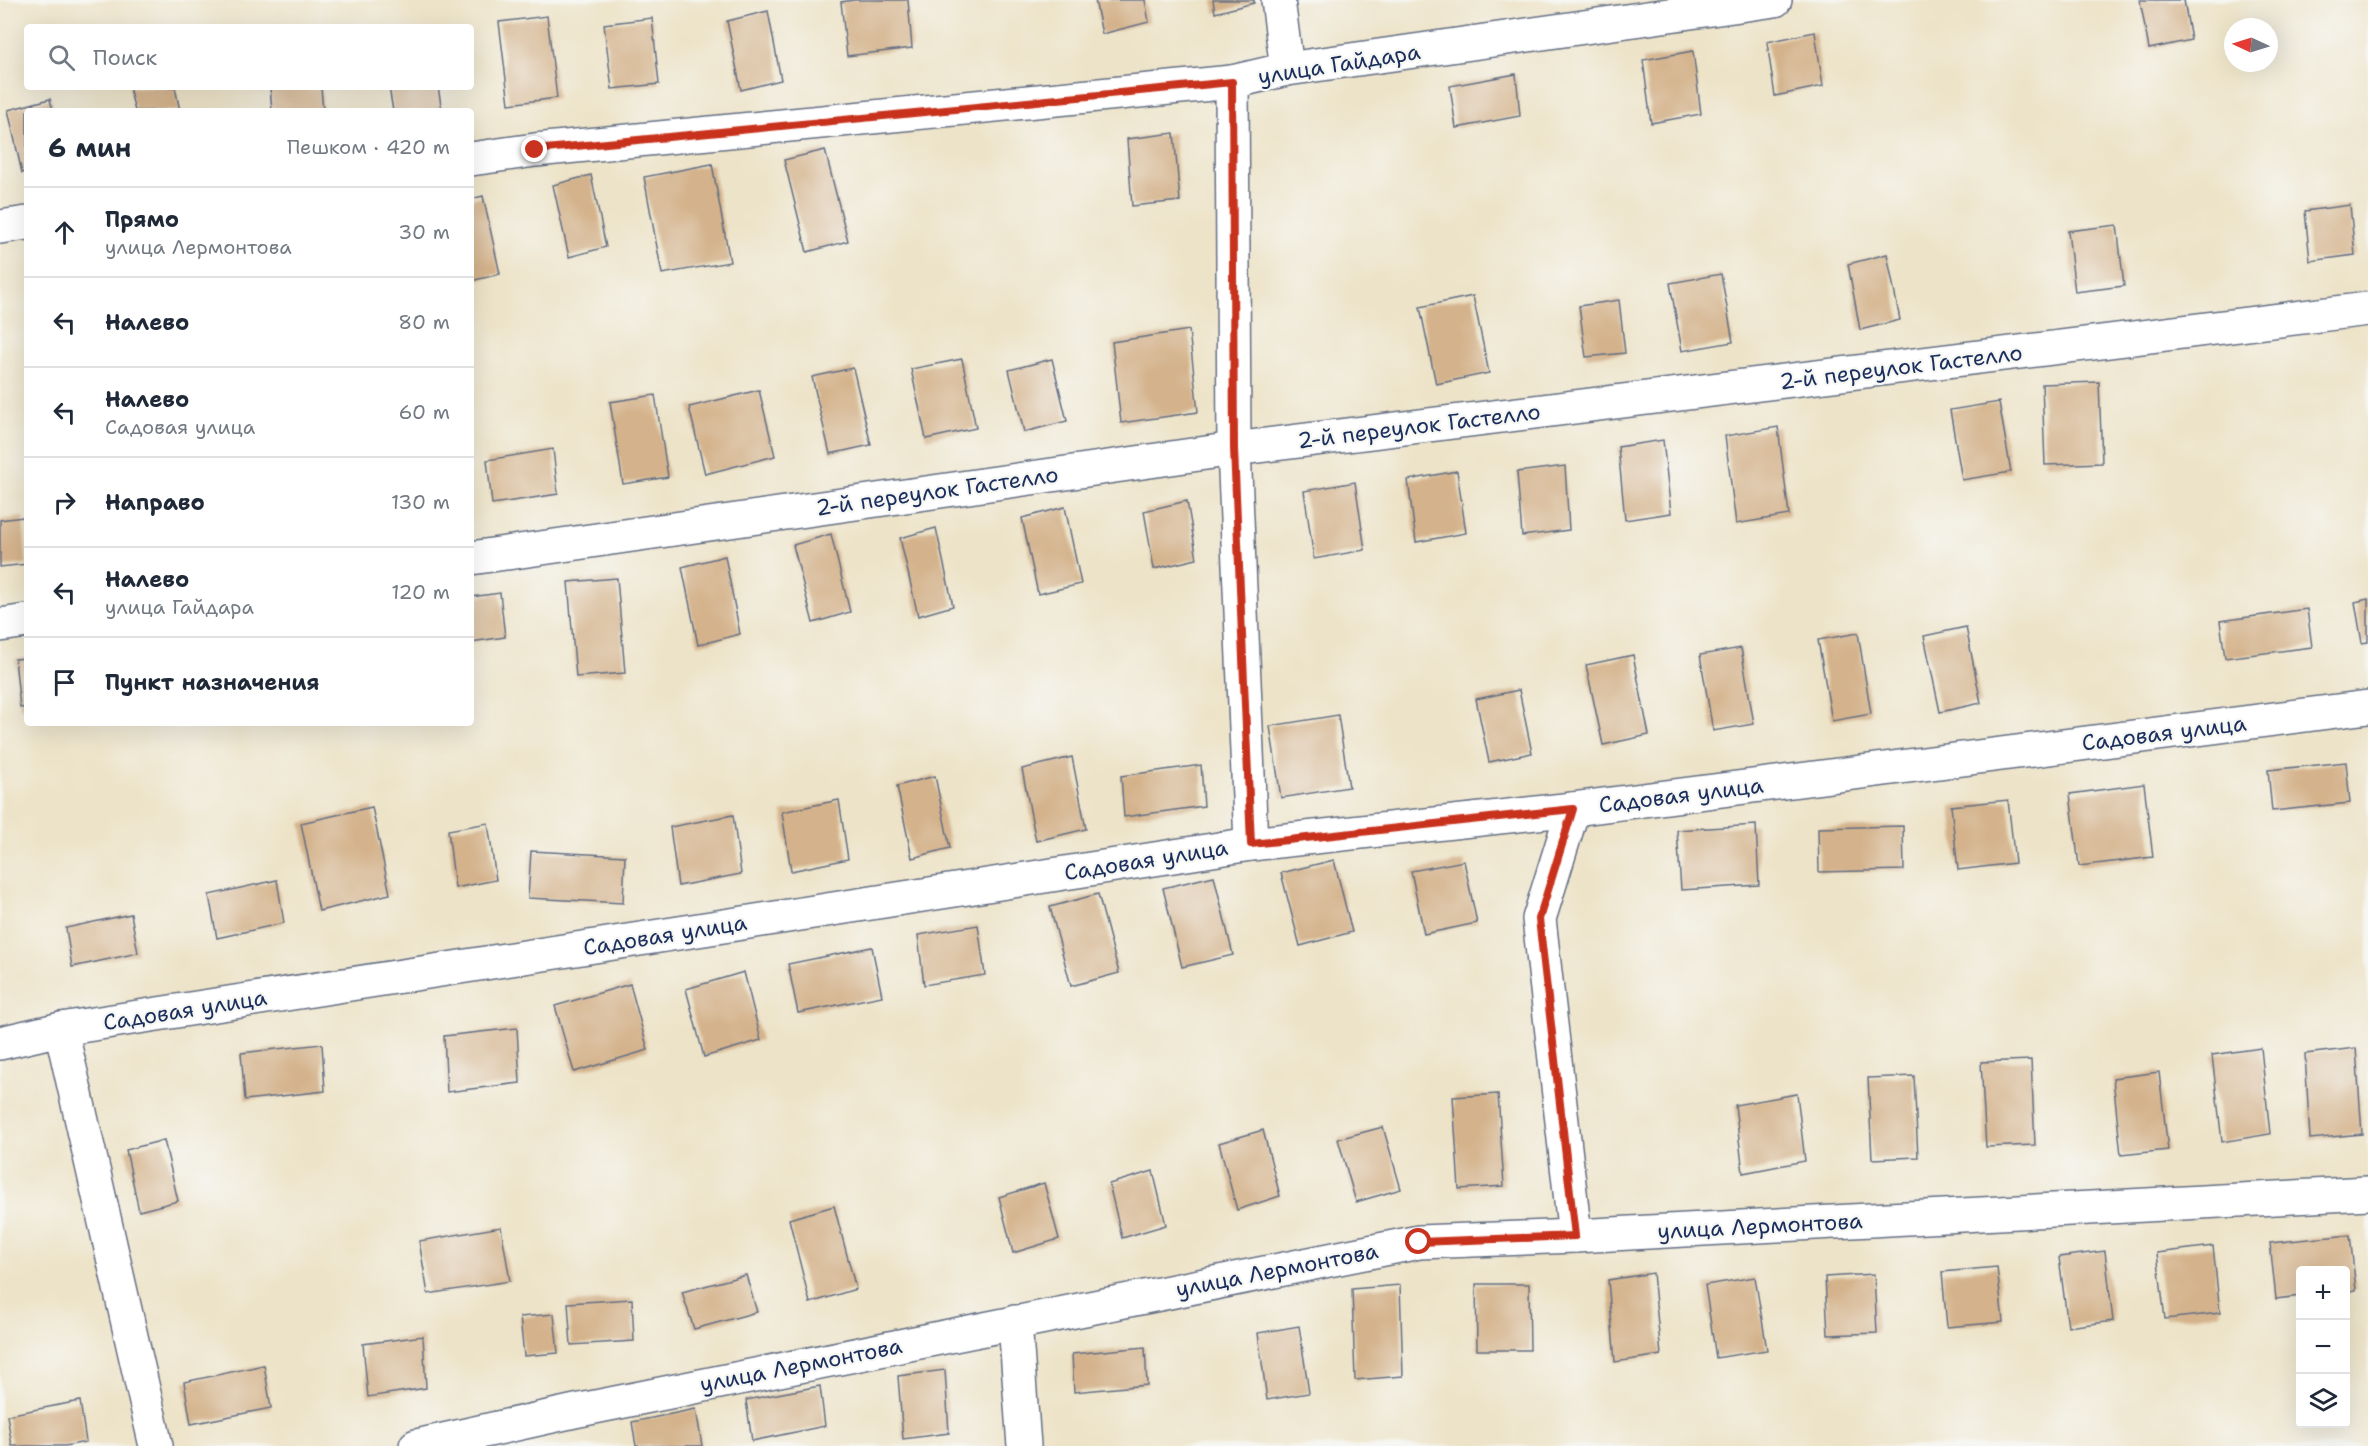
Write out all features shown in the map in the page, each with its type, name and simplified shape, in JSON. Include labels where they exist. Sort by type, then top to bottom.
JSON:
[{"type":"street","points":[[1278,0],[1287,69]]},
{"type":"street","name":"улица Гайдара","points":[[474,159],[535,150],[1232,82],[1287,69],[1775,0]]},
{"type":"street","points":[[1232,82],[1234,449],[1251,844]]},
{"type":"street","points":[[0,226],[24,223]]},
{"type":"street","name":"2-й переулок Гастелло","points":[[474,558],[1234,449],[2368,309]]},
{"type":"street","points":[[0,625],[24,621]]},
{"type":"street","name":"Садовая улица","points":[[0,1043],[61,1029],[1251,844],[1573,809],[2368,707]]},
{"type":"street","points":[[1573,809],[1539,919],[1575,1236]]},
{"type":"street","points":[[61,1029],[156,1446]]},
{"type":"street","name":"улица Лермонтова","points":[[416,1446],[575,1411],[1419,1242],[1575,1236],[2368,1193]]},
{"type":"street","points":[[1016,1322],[1024,1446]]},
{"type":"building","points":[[908,0],[912,48],[847,56],[841,2]]},
{"type":"building","points":[[1095,0],[1145,0],[1149,22],[1102,34]]},
{"type":"building","points":[[1213,0],[1254,0],[1254,3],[1215,13]]},
{"type":"building","points":[[2140,0],[2184,0],[2191,40],[2149,49]]},
{"type":"building","points":[[768,11],[781,80],[741,90],[727,21]]},
{"type":"building","points":[[547,16],[557,98],[509,104],[499,22]]},
{"type":"building","points":[[652,18],[659,84],[612,89],[604,24]]},
{"type":"building","points":[[1815,32],[1823,86],[1775,96],[1767,42]]},
{"type":"building","points":[[1693,51],[1701,114],[1651,123],[1643,60]]},
{"type":"building","points":[[1516,74],[1520,116],[1456,128],[1450,86]]},
{"type":"building","points":[[130,90],[176,90],[179,108],[134,108]]},
{"type":"building","points":[[270,90],[321,90],[323,108],[272,108]]},
{"type":"building","points":[[390,90],[438,90],[442,108],[392,108]]},
{"type":"building","points":[[50,99],[52,108],[24,108],[24,173],[22,173],[8,110]]},
{"type":"building","points":[[1174,133],[1180,201],[1132,206],[1127,139]]},
{"type":"building","points":[[825,150],[848,241],[807,252],[784,160]]},
{"type":"building","points":[[712,164],[730,262],[662,274],[644,177]]},
{"type":"building","points":[[591,175],[606,247],[569,257],[553,185]]},
{"type":"building","points":[[483,196],[500,274],[474,280],[474,198]]},
{"type":"building","points":[[2350,205],[2355,255],[2310,261],[2305,211]]},
{"type":"building","points":[[2117,225],[2124,286],[2075,292],[2068,231]]},
{"type":"building","points":[[1887,254],[1900,320],[1860,330],[1848,264]]},
{"type":"building","points":[[1721,274],[1733,342],[1682,351],[1670,283]]},
{"type":"building","points":[[1473,296],[1489,373],[1436,384],[1420,307]]},
{"type":"building","points":[[1619,300],[1625,353],[1586,357],[1579,306]]},
{"type":"building","points":[[1189,330],[1198,412],[1121,423],[1112,342]]},
{"type":"building","points":[[962,359],[976,428],[926,439],[911,369]]},
{"type":"building","points":[[1052,359],[1067,421],[1024,432],[1009,370]]},
{"type":"building","points":[[853,368],[871,445],[830,454],[812,377]]},
{"type":"building","points":[[2099,382],[2102,463],[2045,465],[2042,384]]},
{"type":"building","points":[[759,390],[775,456],[705,474],[689,407]]},
{"type":"building","points":[[655,395],[668,477],[623,484],[610,402]]},
{"type":"building","points":[[1999,402],[2011,472],[1962,480],[1950,410]]},
{"type":"building","points":[[1778,427],[1789,515],[1736,524],[1725,436]]},
{"type":"building","points":[[1663,440],[1671,513],[1625,520],[1618,447]]},
{"type":"building","points":[[553,449],[558,494],[492,504],[487,460]]},
{"type":"building","points":[[1565,466],[1569,530],[1522,536],[1517,472]]},
{"type":"building","points":[[1457,471],[1466,533],[1416,542],[1408,480]]},
{"type":"building","points":[[1355,482],[1365,550],[1314,559],[1304,491]]},
{"type":"building","points":[[1187,501],[1197,559],[1154,569],[1144,511]]},
{"type":"building","points":[[1065,507],[1081,584],[1038,594],[1022,518]]},
{"type":"building","points":[[23,517],[24,564],[0,567],[0,520]]},
{"type":"building","points":[[936,528],[953,606],[918,616],[900,538]]},
{"type":"building","points":[[831,534],[850,612],[813,623],[793,545]]},
{"type":"building","points":[[725,556],[740,634],[698,645],[682,567]]},
{"type":"building","points":[[617,578],[625,673],[576,677],[568,582]]},
{"type":"building","points":[[500,593],[505,637],[474,642],[474,597]]},
{"type":"building","points":[[2368,599],[2368,642],[2362,643],[2355,602]]},
{"type":"building","points":[[2307,609],[2312,647],[2225,658],[2220,621]]},
{"type":"building","points":[[1966,627],[1981,703],[1940,712],[1924,636]]},
{"type":"building","points":[[1858,633],[1871,714],[1832,721],[1818,640]]},
{"type":"building","points":[[1741,648],[1754,724],[1713,731],[1700,655]]},
{"type":"building","points":[[1633,655],[1649,735],[1603,745],[1586,665]]},
{"type":"building","points":[[24,658],[24,707],[20,708],[15,659]]},
{"type":"building","points":[[1519,690],[1532,753],[1489,762],[1476,699]]},
{"type":"building","points":[[1338,715],[1349,787],[1281,798],[1270,726]]},
{"type":"building","points":[[1072,757],[1086,829],[1036,841],[1022,769]]},
{"type":"building","points":[[2346,762],[2350,803],[2272,811],[2268,770]]},
{"type":"building","points":[[1201,765],[1204,806],[1124,817],[1121,776]]},
{"type":"building","points":[[935,776],[950,848],[912,858],[897,786]]},
{"type":"building","points":[[2144,784],[2153,857],[2079,866],[2070,794]]},
{"type":"building","points":[[839,800],[848,859],[791,871],[782,812]]},
{"type":"building","points":[[2008,800],[2015,863],[1958,870],[1951,806]]},
{"type":"building","points":[[372,807],[390,894],[319,911],[301,823]]},
{"type":"building","points":[[733,815],[741,874],[678,886],[670,827]]},
{"type":"building","points":[[488,823],[496,880],[455,888],[448,830]]},
{"type":"building","points":[[1756,825],[1759,885],[1681,890],[1677,830]]},
{"type":"building","points":[[1903,826],[1904,870],[1819,872],[1818,828]]},
{"type":"building","points":[[531,851],[625,856],[623,903],[528,898]]},
{"type":"building","points":[[1334,860],[1352,932],[1300,946],[1281,873]]},
{"type":"building","points":[[1464,861],[1477,923],[1424,934],[1411,871]]},
{"type":"building","points":[[1214,876],[1233,955],[1182,967],[1163,888]]},
{"type":"building","points":[[277,880],[284,923],[217,938],[209,895]]},
{"type":"building","points":[[1098,894],[1119,973],[1071,986],[1050,907]]},
{"type":"building","points":[[131,914],[138,953],[72,967],[66,928]]},
{"type":"building","points":[[978,925],[985,975],[924,985],[918,935]]},
{"type":"building","points":[[872,947],[882,996],[798,1013],[788,964]]},
{"type":"building","points":[[744,972],[761,1040],[704,1057],[686,989]]},
{"type":"building","points":[[630,984],[648,1050],[574,1072],[555,1006]]},
{"type":"building","points":[[517,1028],[520,1083],[447,1092],[444,1036]]},
{"type":"building","points":[[322,1044],[325,1091],[245,1100],[241,1053]]},
{"type":"building","points":[[2261,1048],[2270,1134],[2222,1142],[2212,1055]]},
{"type":"building","points":[[2356,1048],[2362,1134],[2310,1139],[2305,1054]]},
{"type":"building","points":[[2031,1060],[2035,1145],[1986,1147],[1981,1062]]},
{"type":"building","points":[[2159,1072],[2168,1150],[2121,1155],[2113,1078]]},
{"type":"building","points":[[1914,1076],[1918,1157],[1872,1159],[1868,1078]]},
{"type":"building","points":[[1498,1094],[1504,1186],[1459,1189],[1453,1097]]},
{"type":"building","points":[[1797,1094],[1805,1161],[1743,1173],[1735,1105]]},
{"type":"building","points":[[1383,1127],[1401,1189],[1356,1202],[1338,1139]]},
{"type":"building","points":[[1263,1130],[1280,1196],[1237,1210],[1219,1143]]},
{"type":"building","points":[[164,1140],[178,1201],[139,1211],[126,1150]]},
{"type":"building","points":[[1153,1171],[1166,1225],[1122,1238],[1109,1184]]},
{"type":"building","points":[[1044,1183],[1059,1239],[1013,1253],[999,1197]]},
{"type":"building","points":[[834,1206],[856,1289],[810,1303],[789,1219]]},
{"type":"building","points":[[501,1227],[510,1281],[428,1294],[419,1241]]},
{"type":"building","points":[[2350,1235],[2356,1290],[2350,1291],[2350,1266],[2296,1266],[2296,1296],[2276,1299],[2270,1243]]},
{"type":"building","points":[[2213,1246],[2220,1313],[2165,1319],[2157,1253]]},
{"type":"building","points":[[2105,1251],[2113,1321],[2068,1327],[2059,1257]]},
{"type":"building","points":[[1997,1267],[2003,1322],[1947,1327],[1942,1272]]},
{"type":"building","points":[[1653,1273],[1661,1355],[1615,1362],[1608,1280]]},
{"type":"building","points":[[1874,1274],[1877,1333],[1828,1335],[1825,1277]]},
{"type":"building","points":[[746,1275],[757,1312],[694,1329],[682,1292]]},
{"type":"building","points":[[1755,1277],[1767,1350],[1716,1358],[1705,1285]]},
{"type":"building","points":[[1476,1284],[1529,1284],[1530,1350],[1477,1350]]},
{"type":"building","points":[[1400,1285],[1403,1376],[1355,1380],[1352,1289]]},
{"type":"building","points":[[632,1299],[634,1341],[571,1345],[568,1303]]},
{"type":"building","points":[[554,1314],[558,1353],[524,1356],[520,1317]]},
{"type":"building","points":[[1299,1326],[1309,1393],[1267,1400],[1258,1333]]},
{"type":"building","points":[[423,1336],[426,1388],[368,1397],[363,1344]]},
{"type":"building","points":[[1145,1347],[1147,1385],[1074,1392],[1072,1354]]},
{"type":"building","points":[[264,1365],[271,1408],[191,1424],[184,1382]]},
{"type":"building","points":[[945,1370],[949,1433],[903,1439],[898,1376]]},
{"type":"building","points":[[820,1386],[825,1426],[752,1441],[746,1400]]},
{"type":"building","points":[[80,1401],[86,1442],[65,1446],[12,1446],[7,1415]]},
{"type":"building","points":[[696,1409],[702,1446],[636,1446],[632,1422]]},
{"type":"route","points":[[535,150],[1232,82],[1234,449],[1251,844],[1573,809],[1539,919],[1575,1236],[1419,1242]]}]
